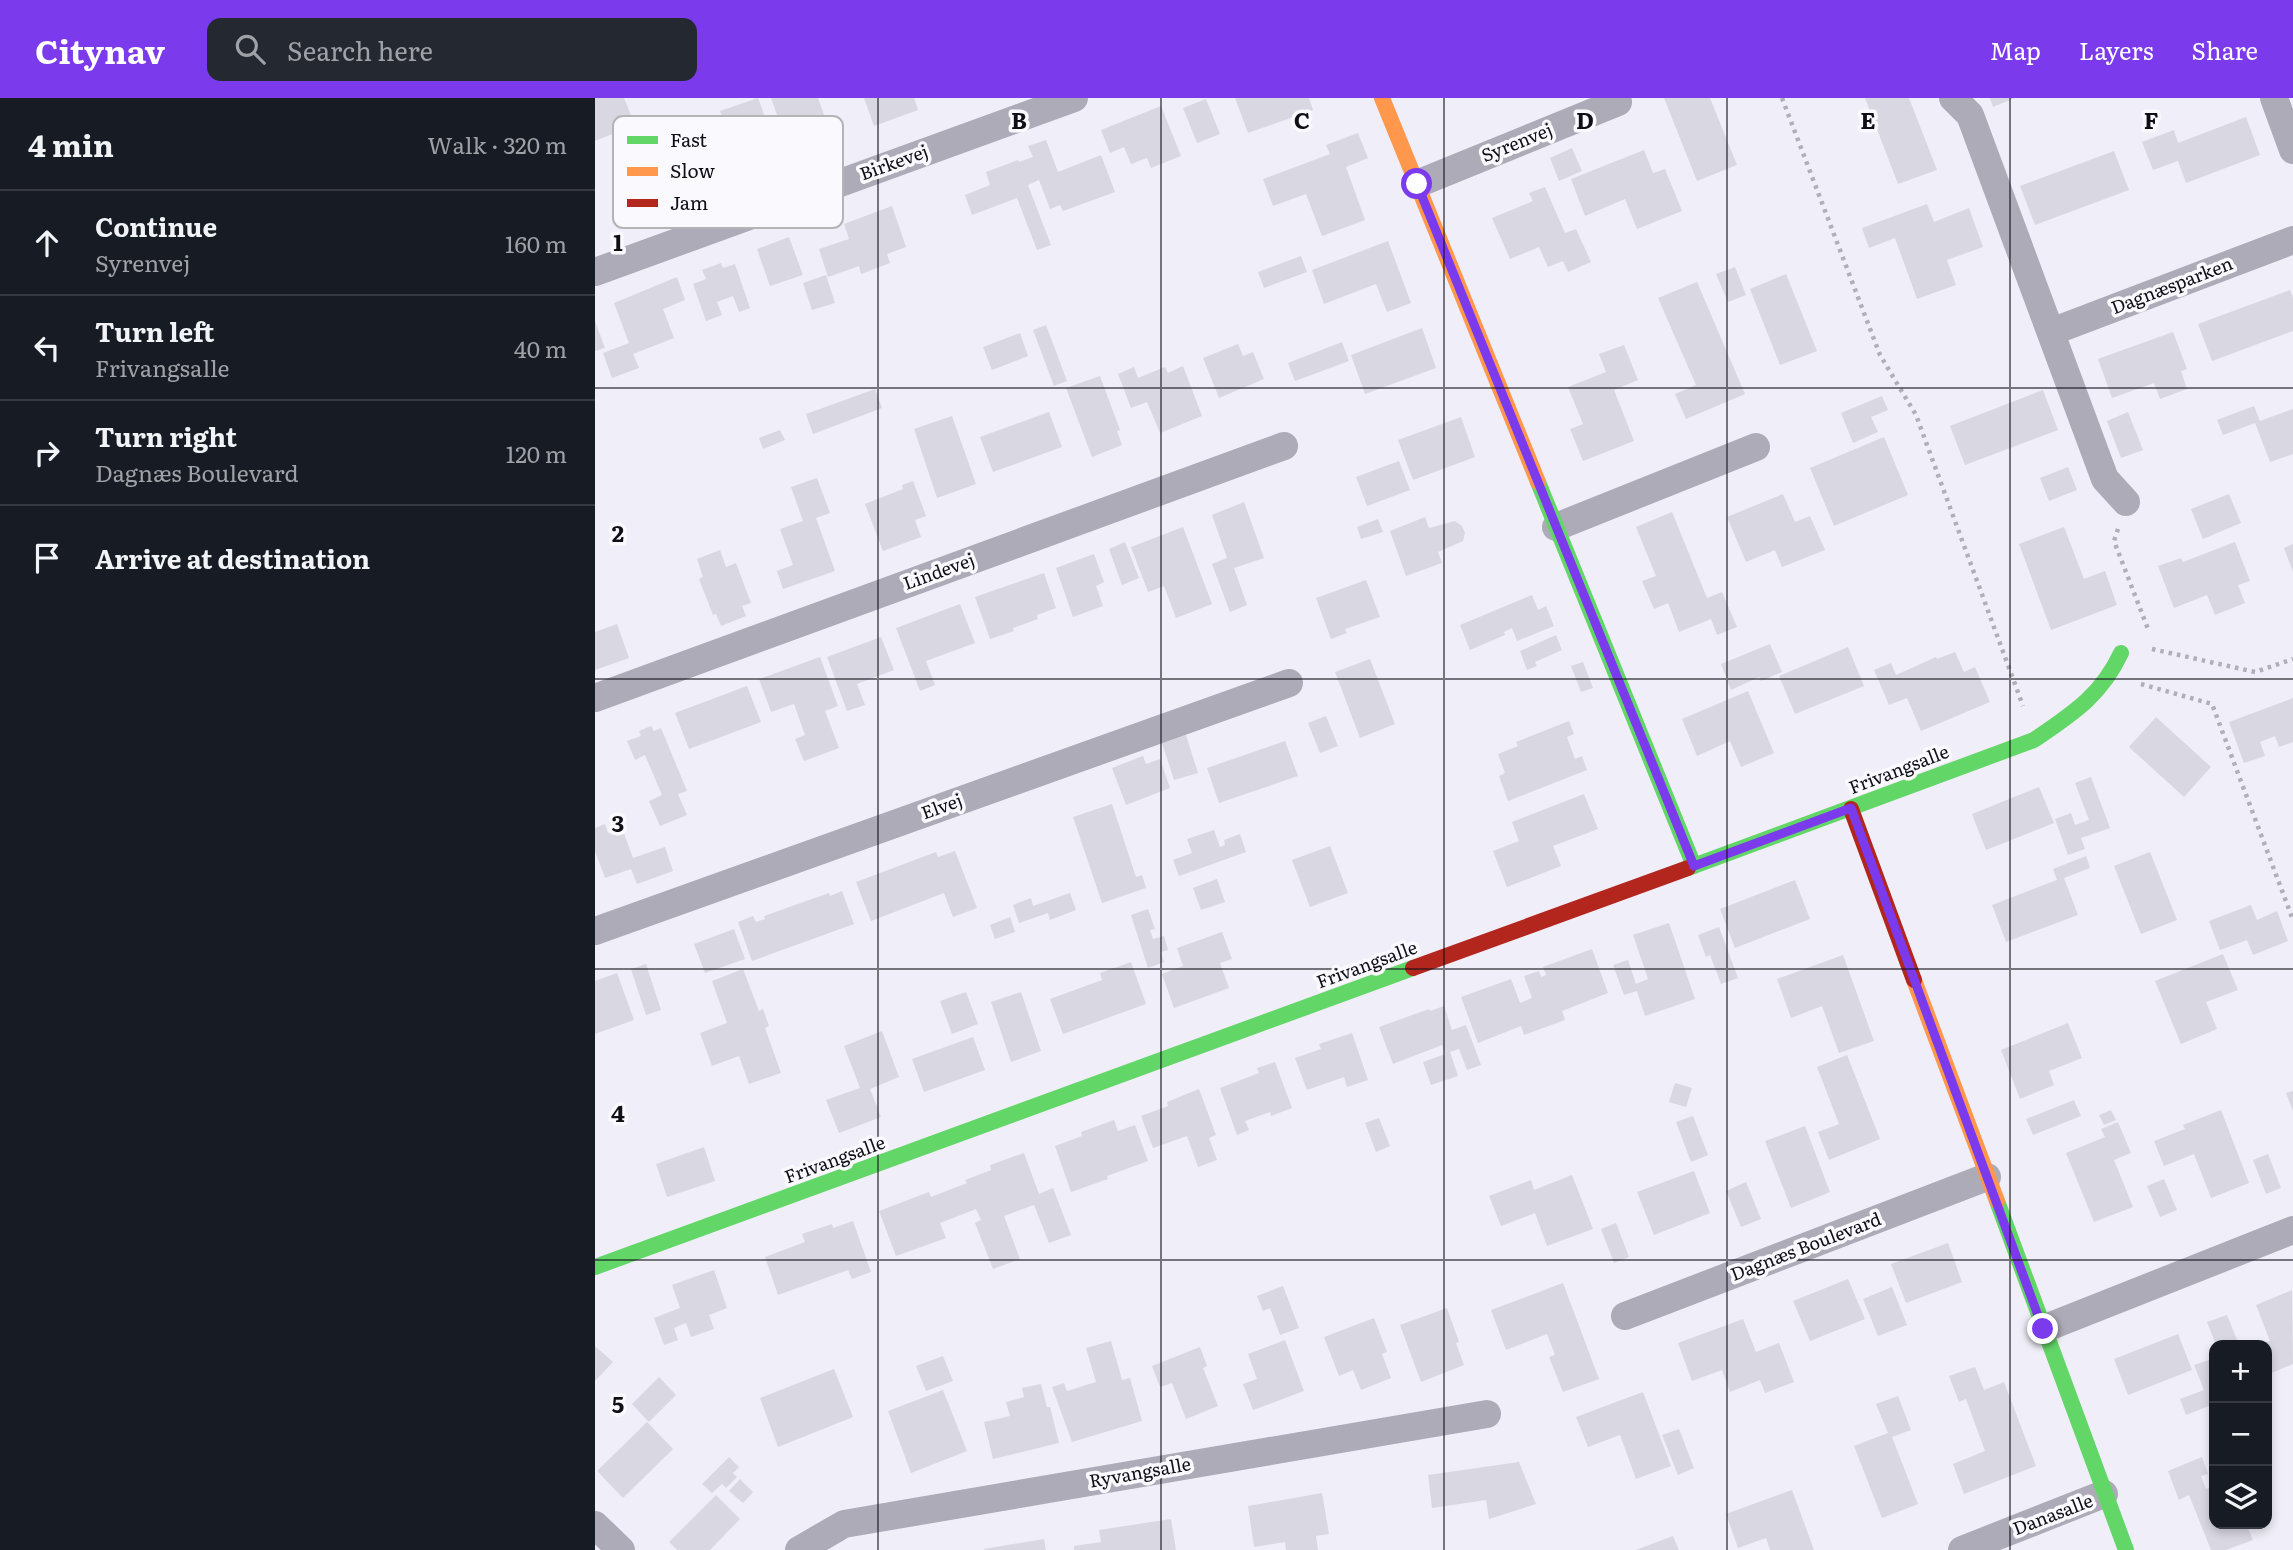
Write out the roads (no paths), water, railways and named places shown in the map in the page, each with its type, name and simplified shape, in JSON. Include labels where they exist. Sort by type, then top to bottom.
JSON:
[{"type":"street","name":"Birkevej","points":[[843,182],[1074,98]]},
{"type":"street","points":[[1382,98],[1694,866]]},
{"type":"street","points":[[1953,98],[1970,116],[2105,479],[2126,502]]},
{"type":"street","points":[[2274,98],[2293,150]]},
{"type":"street","name":"Syrenvej","points":[[1417,184],[1618,102]]},
{"type":"street","name":"Birkevej","points":[[595,272],[716,228]]},
{"type":"street","name":"Dagnæsparken","points":[[2051,332],[2293,240]]},
{"type":"street","name":"Lindevej","points":[[595,698],[1284,446]]},
{"type":"street","points":[[1556,527],[1756,447]]},
{"type":"street","name":"Frivangsalle","points":[[595,1267],[2034,740],[2077,710],[2110,676],[2121,653]]},
{"type":"street","name":"Elvej","points":[[595,931],[1289,683]]},
{"type":"street","points":[[1851,808],[2126,1550]]},
{"type":"street","name":"Dagnæs Boulevard","points":[[1625,1316],[1987,1177]]},
{"type":"street","points":[[2043,1329],[2293,1230]]},
{"type":"street","name":"Ryvangsalle","points":[[799,1550],[844,1524],[1487,1414]]},
{"type":"street","name":"Danasalle","points":[[1962,1550],[2104,1494]]},
{"type":"street","points":[[595,1525],[621,1550]]}]
